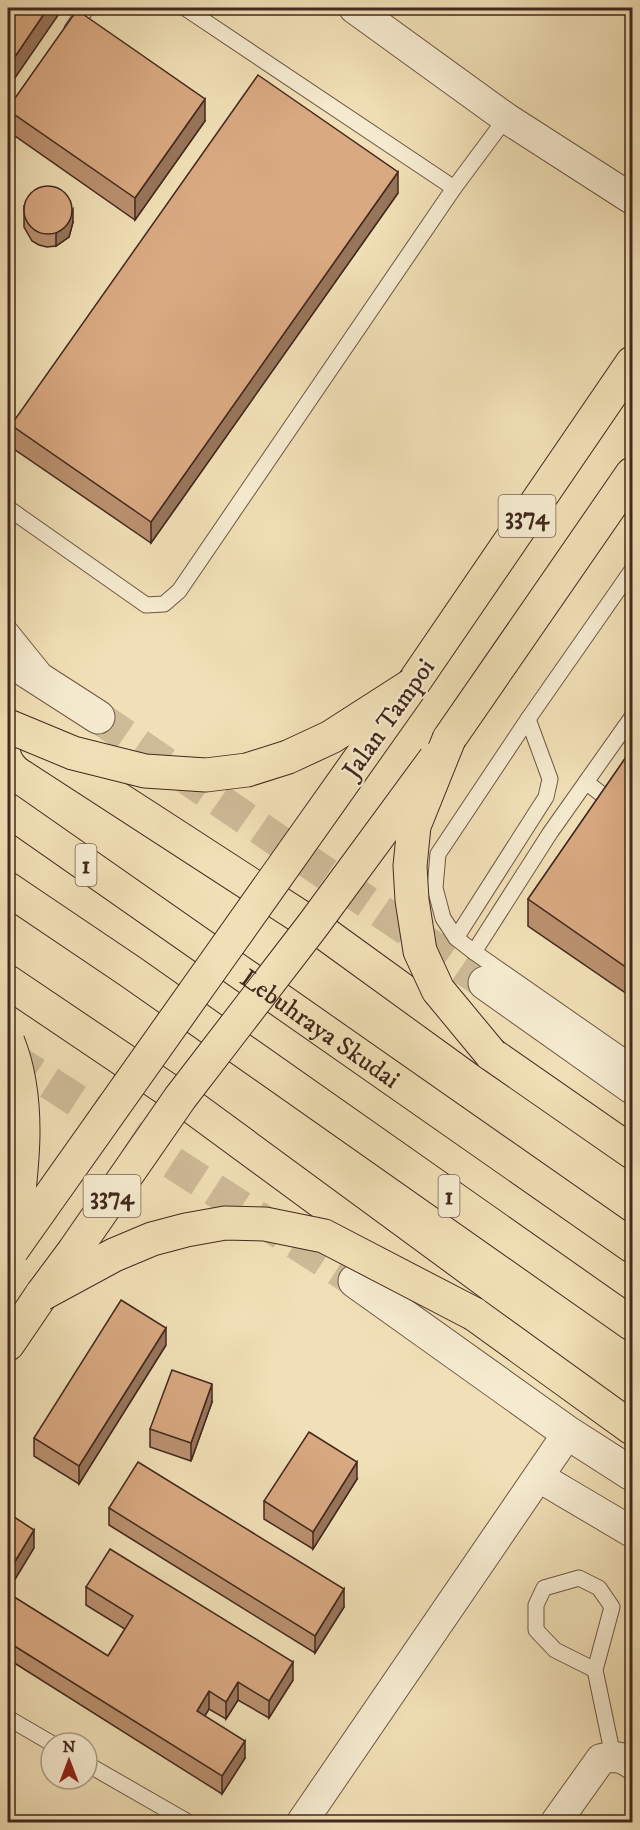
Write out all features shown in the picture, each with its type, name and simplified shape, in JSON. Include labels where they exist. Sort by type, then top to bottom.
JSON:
[{"type":"main road","name":"Jalan Tampoi","points":[[138,1069],[266,893],[633,363]]},
{"type":"main road","name":"3374","points":[[8,1344],[180,1098],[313,925],[458,727],[633,474]]},
{"type":"main road","points":[[8,727],[73,753],[145,771],[206,775],[247,770],[288,757],[331,737],[417,677]]},
{"type":"main road","points":[[8,727],[266,893],[491,1054],[633,1152]]},
{"type":"main road","points":[[458,727],[414,826],[410,866],[412,900],[420,951],[438,990],[491,1054]]},
{"type":"main road","name":"Lebuhraya Skudai","points":[[8,810],[633,1246]]},
{"type":"main road","name":"1","points":[[8,889],[633,1324]]},
{"type":"main road","points":[[8,982],[180,1098],[633,1428]]},
{"type":"main road","points":[[8,1042],[15,1060],[22,1107],[20,1176],[10,1253]]},
{"type":"main road","name":"3374","points":[[10,1253],[138,1069]]},
{"type":"main road","points":[[42,1294],[152,1239],[225,1223],[265,1224],[324,1236],[474,1314]]},
{"type":"street","points":[[354,8],[506,118],[633,199]]},
{"type":"street","points":[[8,658],[98,717]]},
{"type":"street","points":[[485,983],[633,1087]]},
{"type":"street","points":[[355,1281],[568,1433],[633,1474]]},
{"type":"street","points":[[302,1822],[568,1433]]},
{"type":"street","points":[[539,1477],[633,1532]]},
{"type":"street","points":[[556,1822],[601,1759],[623,1760]]},
{"type":"lane","points":[[67,36],[87,8]]},
{"type":"lane","points":[[185,8],[454,188]]},
{"type":"lane","points":[[8,508],[146,605],[164,604],[179,591],[454,188],[506,118]]},
{"type":"lane","points":[[633,570],[528,719],[438,854],[435,888],[443,918],[456,938],[633,1062]]},
{"type":"lane","points":[[8,627],[64,695]]},
{"type":"lane","points":[[474,952],[550,833],[633,717]]},
{"type":"lane","points":[[456,938],[546,796],[550,779],[528,719]]},
{"type":"lane","points":[[586,782],[613,803]]},
{"type":"lane","points":[[595,1670],[555,1650],[536,1630],[536,1605],[544,1588],[579,1578],[599,1588],[612,1607],[595,1670],[623,1760]]},
{"type":"lane","points":[[8,1718],[39,1736]]},
{"type":"lane","points":[[99,1771],[188,1822]]},
{"type":"building","points":[[8,8],[48,8],[8,67]]},
{"type":"building","points":[[77,10],[205,99],[135,198],[8,110]]},
{"type":"building","points":[[258,75],[398,172],[151,522],[11,425]]},
{"type":"building","points":[[43,186],[53,186],[65,193],[72,205],[72,215],[65,227],[53,234],[43,234],[28,223],[24,215],[24,205],[35,190]]},
{"type":"building","points":[[633,747],[633,972],[528,899]]},
{"type":"building","points":[[121,1300],[166,1328],[79,1466],[34,1438]]},
{"type":"building","points":[[172,1370],[212,1384],[191,1443],[150,1429]]},
{"type":"building","points":[[309,1432],[357,1462],[313,1532],[264,1501]]},
{"type":"building","points":[[138,1462],[344,1589],[315,1636],[109,1508]]},
{"type":"building","points":[[8,1513],[34,1530],[8,1573]]},
{"type":"building","points":[[110,1549],[293,1662],[269,1701],[238,1682],[226,1702],[209,1691],[197,1711],[245,1741],[222,1776],[8,1642],[8,1593],[108,1656],[133,1616],[86,1587]]},
{"type":"tunnel","points":[[98,717],[485,983]]},
{"type":"tunnel","points":[[8,1056],[355,1281]]}]
